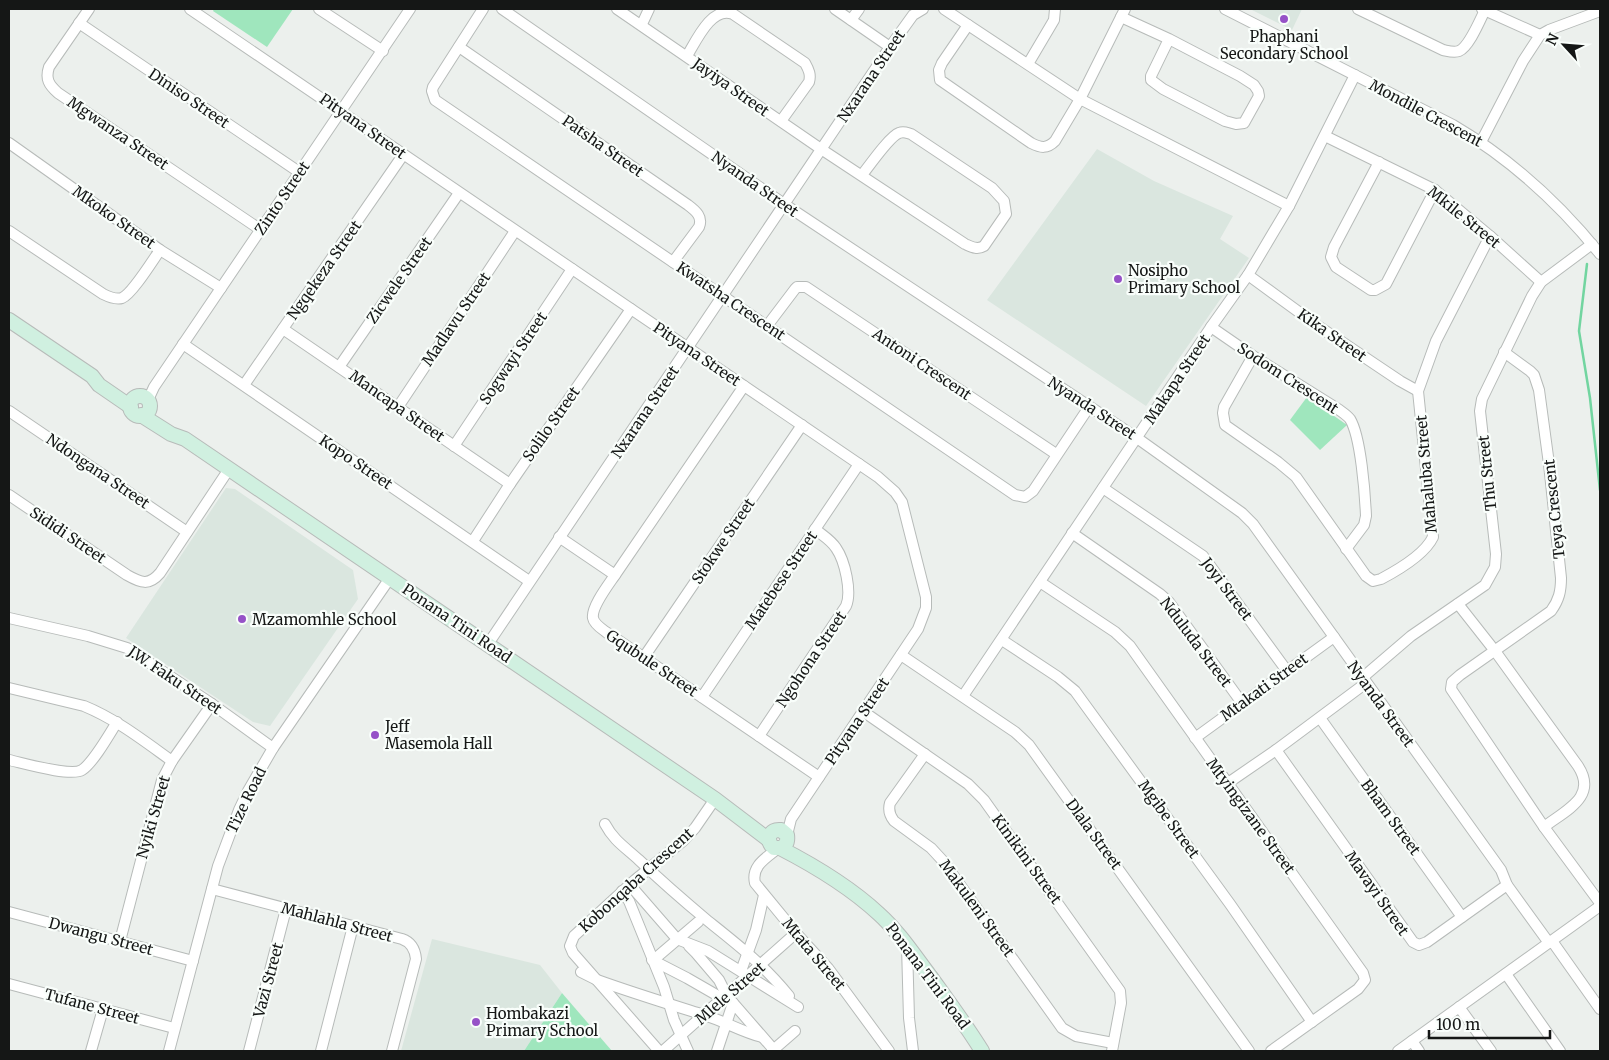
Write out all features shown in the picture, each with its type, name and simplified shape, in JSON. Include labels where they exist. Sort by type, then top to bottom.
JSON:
[{"type":"street","name":"Mgwanza Street","points":[[89,9],[49,67],[47,74],[49,84],[58,93],[261,230]]},
{"type":"street","name":"Pityana Street","points":[[190,9],[888,484],[902,502],[924,587],[926,608],[924,617],[864,712],[778,839]]},
{"type":"street","points":[[319,9],[382,51]]},
{"type":"street","name":"Zinto Street","points":[[143,401],[410,9]]},
{"type":"street","name":"Kwatsha Crescent","points":[[483,9],[433,87],[432,96],[435,100],[1015,495],[1021,497],[1029,495],[1089,407]]},
{"type":"street","name":"Nyanda Street","points":[[502,9],[784,204],[1137,438],[1248,518],[1501,870],[1507,884],[1600,1009]]},
{"type":"street","name":"Jayiya Street","points":[[617,9],[642,24],[821,149],[965,244],[974,248],[981,248],[988,242],[1006,214],[1004,201],[992,188],[911,134],[905,132],[900,132],[893,138],[862,175]]},
{"type":"street","points":[[642,24],[649,9]]},
{"type":"street","points":[[834,9],[890,47]]},
{"type":"street","points":[[851,20],[859,9]]},
{"type":"street","name":"Nxarana Street","points":[[488,644],[529,580],[560,537],[890,47],[913,16],[923,9]]},
{"type":"street","points":[[944,9],[1080,99],[1289,206]]},
{"type":"street","points":[[1028,64],[1054,20],[1055,9]]},
{"type":"street","name":"Mondile Crescent","points":[[1225,9],[1453,125],[1481,142],[1563,211],[1600,254]]},
{"type":"street","points":[[1358,9],[1443,50],[1451,52],[1458,51],[1467,45],[1484,10],[1540,35]]},
{"type":"street","points":[[1481,142],[1523,61],[1540,35],[1600,11]]},
{"type":"street","points":[[686,56],[710,20],[722,12],[730,12],[805,63],[808,68],[809,82],[781,121]]},
{"type":"street","points":[[968,25],[938,70],[940,80],[1040,148],[1051,145],[1055,141],[1080,99],[1123,13],[1254,85],[1259,96],[1244,123],[1225,122],[1163,89],[1151,80],[1150,76],[1169,39]]},
{"type":"street","name":"Diniso Street","points":[[80,24],[299,172]]},
{"type":"street","name":"Patsha Street","points":[[459,47],[688,205],[698,214],[701,223],[674,262]]},
{"type":"street","name":"Makapa Street","points":[[963,696],[1248,275],[1289,206],[1355,75]]},
{"type":"street","name":"Mkile Street","points":[[1325,136],[1435,190],[1541,282]]},
{"type":"street","name":"Mkoko Street","points":[[9,143],[160,250],[221,288]]},
{"type":"street","name":"Ngqekeza Street","points":[[244,385],[403,155]]},
{"type":"street","points":[[1378,162],[1334,247],[1331,257],[1336,267],[1371,290],[1386,284],[1435,190]]},
{"type":"street","name":"Zicwele Street","points":[[339,366],[459,193]]},
{"type":"street","points":[[9,231],[103,294],[120,299],[129,293],[160,250]]},
{"type":"street","name":"Madlavu Street","points":[[398,407],[515,231]]},
{"type":"street","name":"Mahaluba Street","points":[[1253,356],[1224,407],[1225,425],[1296,477],[1366,576],[1373,581],[1381,579],[1421,552],[1430,543],[1433,536],[1418,391],[1436,341],[1490,236]]},
{"type":"street","name":"Thu Street","points":[[1228,783],[1320,718],[1412,636],[1485,584],[1495,567],[1495,547],[1481,405],[1486,388],[1532,296],[1541,282],[1592,244]]},
{"type":"street","name":"Sogwayi Street","points":[[454,446],[572,269]]},
{"type":"street","name":"Kika Street","points":[[1248,275],[1318,326],[1418,391]]},
{"type":"street","name":"Antoni Crescent","points":[[767,326],[788,297],[797,287],[803,286],[812,290],[1056,454]]},
{"type":"street","name":"Solilo Street","points":[[473,541],[510,484],[631,309]]},
{"type":"street","name":"Ponana Tini Road","points":[[9,320],[92,376],[99,385],[143,401],[185,439],[728,808],[778,839],[855,894],[879,914],[907,946],[966,1025],[982,1051]]},
{"type":"street","name":"Sodom Crescent","points":[[1211,327],[1348,417],[1358,444],[1366,516],[1364,525],[1346,548]]},
{"type":"street","name":"Mancapa Street","points":[[283,329],[510,484]]},
{"type":"street","name":"Kopo Street","points":[[183,344],[529,580]]},
{"type":"street","name":"Teya Crescent","points":[[1504,352],[1534,375],[1539,390],[1549,464],[1561,586],[1558,599],[1551,611],[1456,678],[1450,689],[1544,827],[1600,905]]},
{"type":"street","name":"Gqubule Street","points":[[744,386],[615,575],[594,610],[594,621],[606,632],[819,777]]},
{"type":"street","name":"Ndongana Street","points":[[9,411],[187,532]]},
{"type":"street","name":"Stokwe Street","points":[[644,657],[802,425]]},
{"type":"street","name":"Matebese Street","points":[[702,697],[859,464]]},
{"type":"street","points":[[187,532],[229,469]]},
{"type":"street","name":"Joyi Street","points":[[1103,488],[1190,545],[1203,556],[1287,671]]},
{"type":"street","name":"Sididi Street","points":[[9,495],[127,575],[145,582],[151,582],[155,579],[187,532]]},
{"type":"street","name":"Ngohona Street","points":[[759,736],[849,599],[848,585],[840,554],[833,544],[815,529]]},
{"type":"street","name":"Nduluda Street","points":[[1072,533],[1169,602],[1242,703]]},
{"type":"street","points":[[560,537],[615,575]]},
{"type":"street","name":"Tize Road","points":[[169,1051],[223,850],[239,810],[273,748],[390,578]]},
{"type":"street","name":"Mtyingizane Street","points":[[1040,582],[1110,628],[1126,642],[1363,973],[1365,980],[1358,989],[1271,1051]]},
{"type":"street","points":[[1458,604],[1578,766],[1585,780],[1584,792],[1578,801],[1544,827]]},
{"type":"street","name":"J.W. Faku Street","points":[[9,618],[88,636],[127,648],[212,704],[273,748]]},
{"type":"street","name":"Mtakati Street","points":[[1196,738],[1334,637]]},
{"type":"street","name":"Mgibe Street","points":[[1002,640],[1075,690],[1230,904],[1312,1022]]},
{"type":"street","name":"Dlala Street","points":[[901,655],[1020,736],[1029,745],[1249,1051]]},
{"type":"street","points":[[9,688],[84,706],[117,722],[172,761]]},
{"type":"street","name":"Nyiki Street","points":[[120,941],[166,770],[212,704]]},
{"type":"street","name":"Kinikini Street","points":[[864,712],[968,784],[984,800],[1120,991],[1121,1004],[1113,1047]]},
{"type":"street","name":"Bham Street","points":[[1320,718],[1462,917]]},
{"type":"street","points":[[9,760],[78,773],[91,761],[117,722]]},
{"type":"street","name":"Mavayi Street","points":[[1276,750],[1413,942],[1419,945],[1428,942],[1507,884]]},
{"type":"street","name":"Makuleni Street","points":[[925,754],[890,803],[891,817],[931,848],[943,861],[1062,1028],[1076,1036],[1113,1047]]},
{"type":"street","name":"Kobonqaba Crescent","points":[[661,1051],[573,953],[570,943],[577,934],[626,888],[671,852],[690,833],[715,799]]},
{"type":"street","points":[[605,824],[612,836],[648,870],[706,920],[749,953],[789,996]]},
{"type":"street","name":"Mtata Street","points":[[778,839],[756,869],[755,883],[828,968],[885,1050]]},
{"type":"street","points":[[626,888],[706,964],[718,980],[728,999],[773,1051],[795,1032]]},
{"type":"street","points":[[626,888],[629,901],[664,987],[674,1020],[688,1051]]},
{"type":"street","name":"Mahlahla Street","points":[[212,890],[405,940],[412,946],[416,959],[392,1051]]},
{"type":"street","points":[[745,974],[764,895]]},
{"type":"street","points":[[1398,1051],[1600,905]]},
{"type":"street","name":"Vazi Street","points":[[249,1051],[286,909]]},
{"type":"street","name":"Dwangu Street","points":[[9,912],[193,961]]},
{"type":"street","points":[[653,959],[680,941],[698,922]]},
{"type":"street","points":[[321,1051],[353,926]]},
{"type":"street","name":"Mlele Street","points":[[661,1051],[728,999],[745,974],[761,965],[796,933]]},
{"type":"street","points":[[680,941],[708,951],[798,1007]]},
{"type":"street","points":[[907,946],[909,1018],[913,1051]]},
{"type":"street","points":[[653,959],[720,997],[728,999]]},
{"type":"street","points":[[581,972],[597,980],[705,1015],[750,1034],[762,1037]]},
{"type":"street","points":[[1506,974],[1560,1051]]},
{"type":"street","name":"Tufane Street","points":[[9,984],[174,1028]]},
{"type":"street","points":[[717,1051],[726,1023],[728,999]]},
{"type":"street","points":[[1459,1007],[1491,1051]]},
{"type":"street","points":[[91,1051],[103,1009]]},
{"type":"street","points":[[1412,1041],[1419,1051]]},
{"type":"shaded area","name":"Phaphani Secondary School","points":[[1250,9],[1302,9],[1292,30]]},
{"type":"shaded area","name":"Nosipho Primary School","points":[[1097,149],[1154,181],[1233,216],[1220,239],[1249,258],[1146,406],[987,300]]},
{"type":"shaded area","name":"Mzamomhle School","points":[[226,488],[235,489],[353,570],[358,599],[270,726],[253,722],[126,638]]},
{"type":"shaded area","name":"Hombakazi Primary School","points":[[432,939],[540,965],[562,993],[524,1051],[401,1051]]},
{"type":"green space","points":[[214,9],[293,9],[267,47],[213,11]]},
{"type":"green space","points":[[1307,397],[1347,425],[1320,450],[1290,420]]},
{"type":"green space","points":[[562,993],[612,1051],[524,1051]]},
{"type":"waterway","points":[[1587,264],[1579,331],[1590,398],[1600,490]]},
{"type":"place","name":"Phaphani Secondary School","points":[[1284,19]]},
{"type":"place","name":"Nosipho Primary School","points":[[1118,279]]},
{"type":"place","name":"Mzamomhle School","points":[[242,619]]},
{"type":"place","name":"Jeff Masemola Hall","points":[[375,735]]},
{"type":"place","name":"Hombakazi Primary School","points":[[476,1022]]}]
